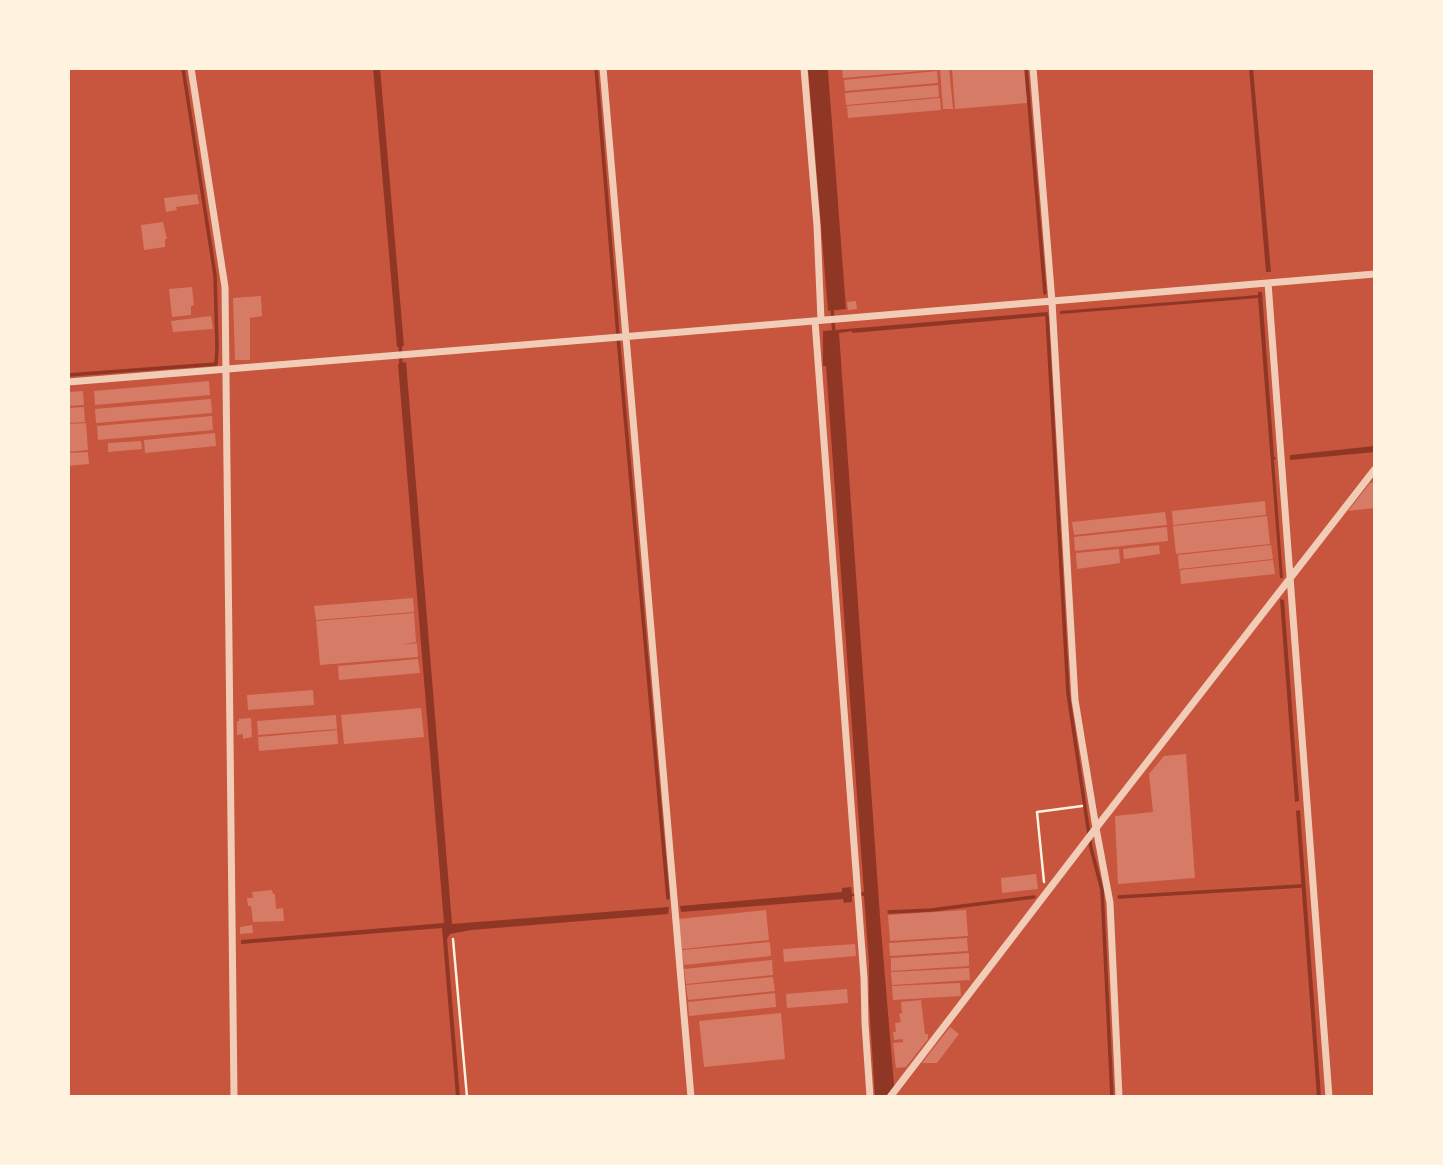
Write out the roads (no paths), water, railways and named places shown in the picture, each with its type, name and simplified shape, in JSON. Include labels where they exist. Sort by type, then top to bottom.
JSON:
[{"type":"street","points":[[191,68],[225,287],[234,1097]]},
{"type":"street","points":[[603,68],[691,1097]]},
{"type":"street","points":[[804,68],[817,226],[820,320],[870,1097]]},
{"type":"street","points":[[1033,68],[1052,302],[1076,701],[1110,903],[1119,1097]]},
{"type":"street","points":[[68,383],[1375,274]]},
{"type":"street","points":[[1268,283],[1329,1097]]},
{"type":"street","points":[[893,1093],[1375,469]]},
{"type":"waterway","points":[[68,375],[216,364],[215,275],[183,68]]},
{"type":"waterway","points":[[596,68],[668,898]]},
{"type":"waterway","points":[[1026,68],[1045,293]]},
{"type":"waterway","points":[[832,308],[834,335]]},
{"type":"waterway","points":[[1047,316],[1068,693],[1091,848],[1102,890],[1112,1097]]},
{"type":"waterway","points":[[400,342],[401,366]]},
{"type":"waterway","points":[[1119,897],[1301,886]]},
{"type":"waterway","points":[[889,912],[931,910],[1034,897]]}]
